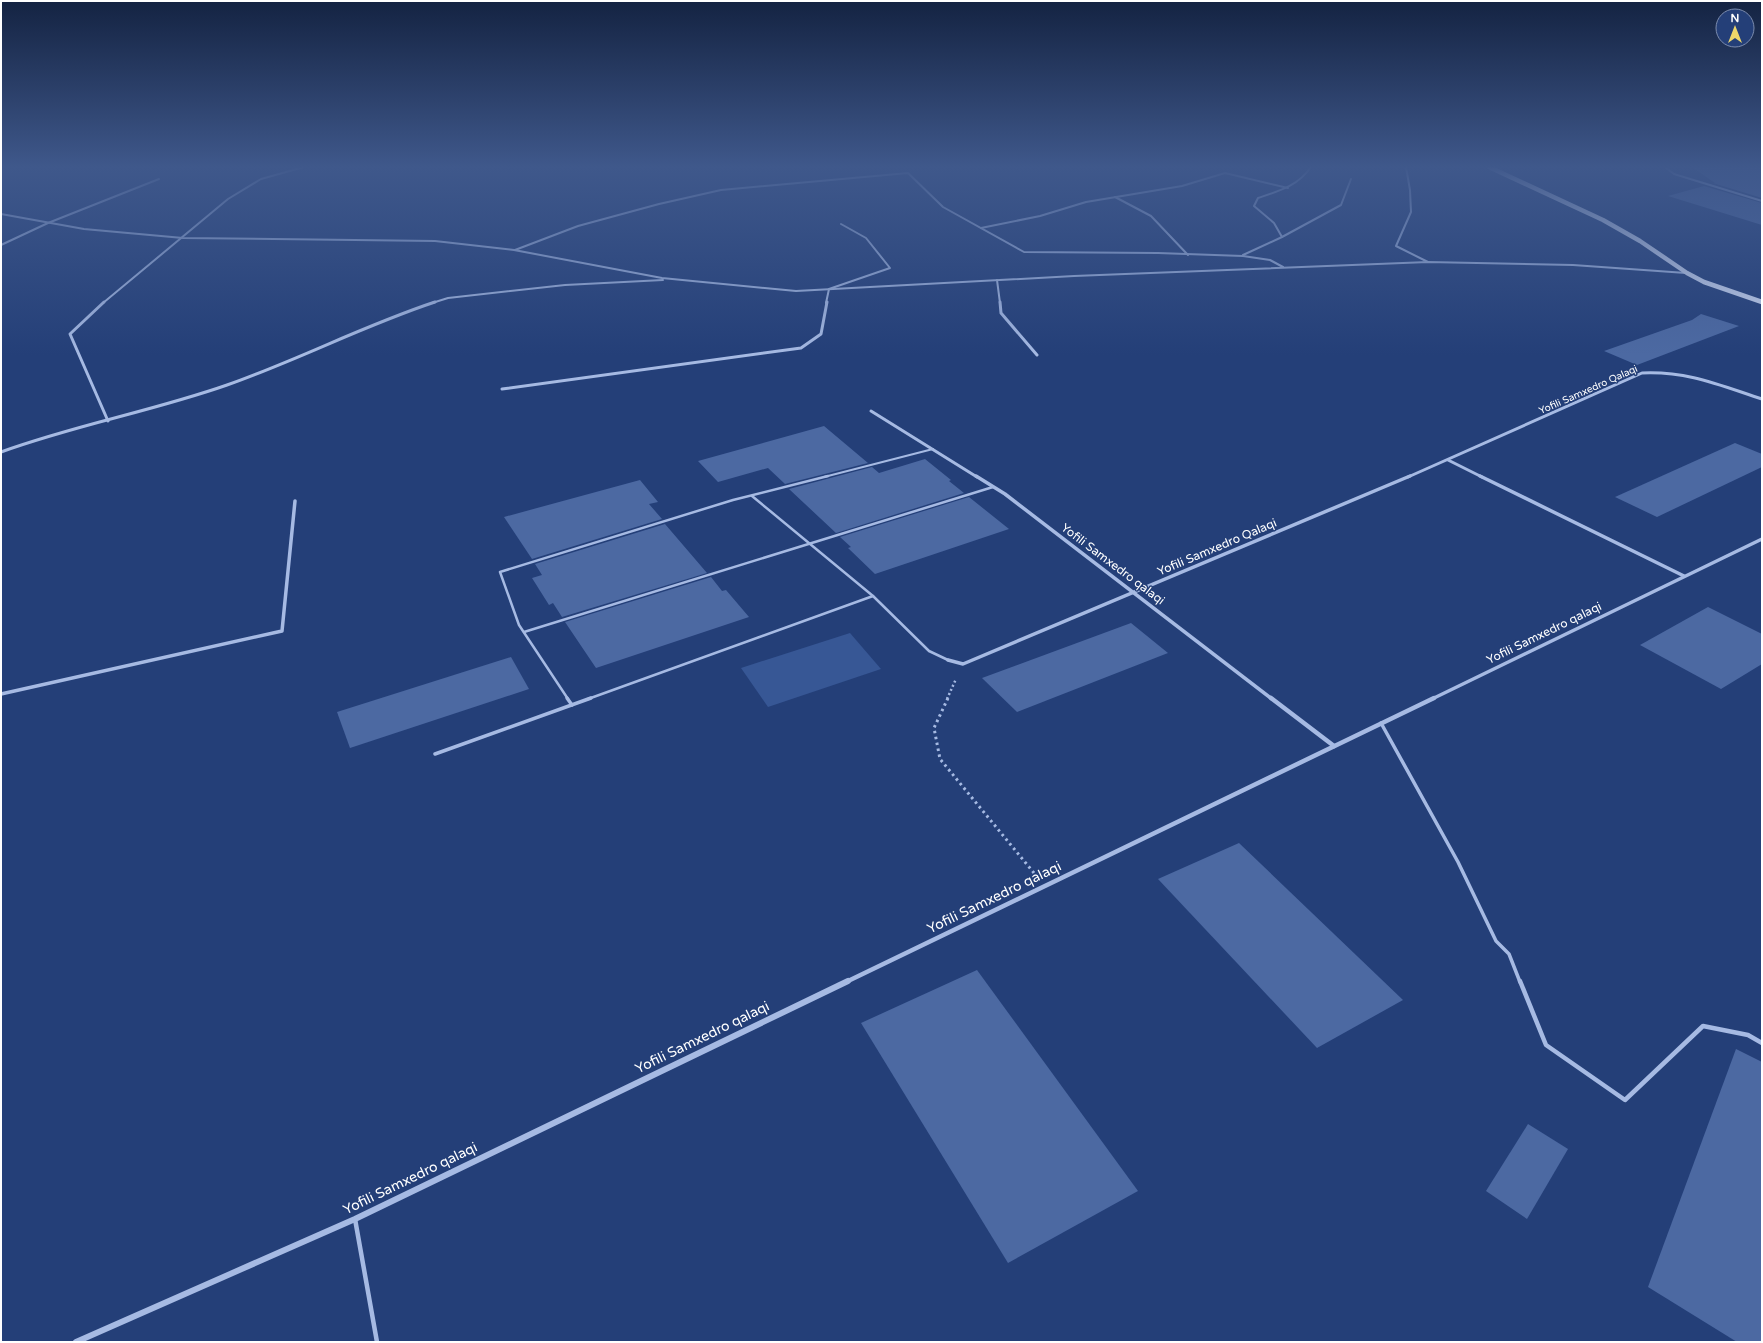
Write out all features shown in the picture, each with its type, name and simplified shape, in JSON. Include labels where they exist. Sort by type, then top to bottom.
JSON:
[{"type":"main road","points":[[1620,230],[1640,241],[1687,273],[1704,282],[1762,302]]},
{"type":"street","points":[[1,245],[34,230]]},
{"type":"street","points":[[82,230],[183,238],[435,241],[514,250],[662,278],[796,291],[997,280],[1428,262],[1573,265],[1687,273]]},
{"type":"street","points":[[108,421],[70,334],[102,304],[193,230]]},
{"type":"street","points":[[514,250],[568,230]]},
{"type":"street","points":[[829,289],[890,268],[866,238],[852,230]]},
{"type":"street","points":[[983,230],[1024,252],[1158,252],[1188,255],[1243,256],[1270,260],[1283,267]]},
{"type":"street","points":[[1164,230],[1188,255]]},
{"type":"street","points":[[1278,230],[1282,237]]},
{"type":"street","points":[[1243,256],[1296,230]]},
{"type":"street","points":[[1403,230],[1396,246],[1428,262]]},
{"type":"street","points":[[1,452],[23,444],[108,421],[227,385],[350,336],[393,316],[448,298],[565,285],[676,279]]},
{"type":"street","points":[[997,280],[1001,313],[1037,355]]},
{"type":"street","points":[[502,389],[802,348],[821,334],[829,289]]},
{"type":"street","name":"Yofili Samxedro Qalaqi","points":[[963,664],[1448,460],[1642,373],[1663,372],[1693,376],[1762,399]]},
{"type":"street","name":"Yofili Samxedro qalaqi","points":[[871,411],[1005,494],[1334,746]]},
{"type":"street","points":[[1448,460],[1684,576]]},
{"type":"street","points":[[1,694],[282,631],[295,501]]},
{"type":"street","name":"Yofili Samxedro qalaqi","points":[[76,1342],[355,1219],[1762,539]]},
{"type":"street","points":[[948,660],[963,664]]},
{"type":"lane","points":[[572,705],[519,625],[500,572],[752,496],[933,449]]},
{"type":"lane","points":[[524,632],[993,486]]},
{"type":"lane","points":[[752,496],[873,596],[929,650],[948,660]]},
{"type":"lane","points":[[435,754],[873,596]]},
{"type":"lane","points":[[1381,723],[1458,862],[1496,941],[1509,954],[1546,1045],[1625,1100],[1703,1026],[1748,1035],[1762,1043]]},
{"type":"lane","points":[[355,1219],[377,1342]]},
{"type":"path","points":[[963,664],[934,728],[940,759],[1045,885]]},
{"type":"shaded area","points":[[850,633],[881,669],[768,707],[741,668]]},
{"type":"building","points":[[1701,314],[1739,326],[1637,365],[1604,351],[1692,320]]},
{"type":"building","points":[[824,426],[868,463],[785,484],[768,468],[718,482],[698,461]]},
{"type":"building","points":[[1735,443],[1762,454],[1762,467],[1657,517],[1615,497]]},
{"type":"building","points":[[925,459],[951,480],[949,481],[964,493],[836,533],[789,489],[872,467],[879,473]]},
{"type":"building","points":[[640,480],[658,502],[649,504],[662,519],[532,559],[504,517]]},
{"type":"building","points":[[969,497],[1009,529],[875,574],[848,548],[851,547],[840,537]]},
{"type":"building","points":[[665,524],[707,573],[562,617],[553,603],[549,605],[532,578],[542,575],[535,564]]},
{"type":"building","points":[[711,577],[722,591],[726,590],[749,617],[596,668],[565,622]]},
{"type":"building","points":[[1708,607],[1762,634],[1762,664],[1721,689],[1640,645]]},
{"type":"building","points":[[1131,623],[1168,653],[1017,712],[982,678]]},
{"type":"building","points":[[511,657],[529,689],[350,748],[337,712]]},
{"type":"building","points":[[1239,843],[1403,1000],[1317,1048],[1158,879]]},
{"type":"building","points":[[977,970],[1138,1191],[1008,1263],[861,1023]]},
{"type":"building","points":[[1736,1049],[1762,1062],[1762,1342],[1737,1342],[1648,1287]]},
{"type":"building","points":[[1528,1124],[1568,1149],[1527,1219],[1486,1191]]}]
